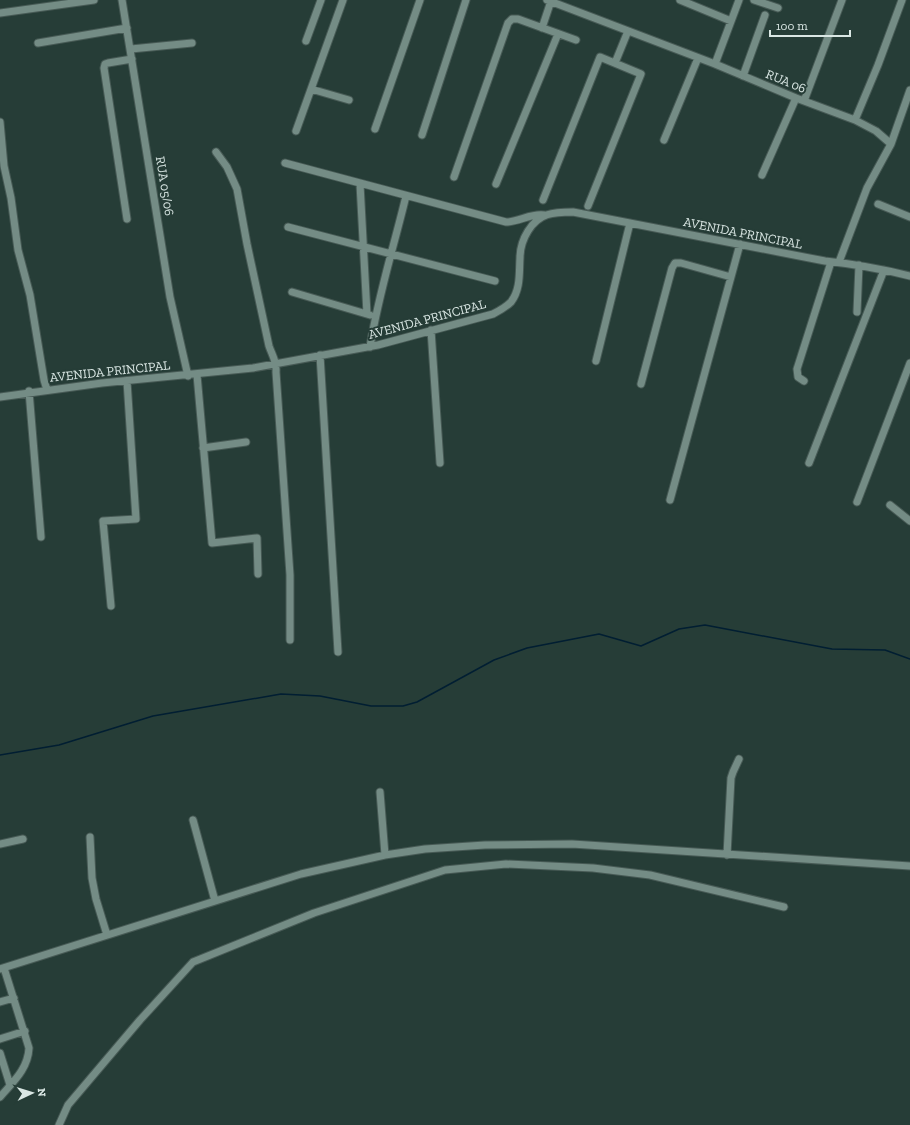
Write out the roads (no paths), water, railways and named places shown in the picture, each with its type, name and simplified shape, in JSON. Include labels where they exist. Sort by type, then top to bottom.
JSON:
[{"type":"street","points":[[0,13],[73,1],[94,0]]},
{"type":"street","name":"RUA 05/06","points":[[122,0],[170,297],[188,376]]},
{"type":"street","points":[[306,41],[321,0]]},
{"type":"street","points":[[296,131],[343,0]]},
{"type":"street","points":[[375,129],[420,0]]},
{"type":"street","points":[[422,135],[466,0]]},
{"type":"street","points":[[680,0],[731,21]]},
{"type":"street","points":[[715,64],[739,0]]},
{"type":"street","points":[[754,0],[778,8]]},
{"type":"street","points":[[804,101],[842,0]]},
{"type":"street","points":[[855,120],[878,65],[902,0]]},
{"type":"street","points":[[542,28],[549,1]]},
{"type":"street","name":"RUA 06","points":[[549,1],[715,64],[796,98],[855,120],[876,131],[891,144]]},
{"type":"street","points":[[743,76],[765,15]]},
{"type":"street","points":[[454,177],[508,23],[512,20],[518,19],[576,40]]},
{"type":"street","points":[[38,43],[127,28]]},
{"type":"street","points":[[615,63],[628,31]]},
{"type":"street","points":[[496,184],[558,34]]},
{"type":"street","points":[[130,49],[192,43]]},
{"type":"street","points":[[543,200],[600,57],[641,74],[588,206]]},
{"type":"street","points":[[664,140],[698,58]]},
{"type":"street","points":[[127,218],[104,68],[105,64],[108,63],[132,59]]},
{"type":"street","points":[[311,89],[349,100]]},
{"type":"street","points":[[804,381],[798,377],[797,369],[835,262],[866,188],[891,144],[910,90]]},
{"type":"street","points":[[762,175],[796,98]]},
{"type":"street","points":[[0,122],[4,166],[11,198],[18,250],[30,295],[47,390]]},
{"type":"street","points":[[216,152],[227,167],[237,189],[269,346],[276,364],[290,575],[290,640]]},
{"type":"street","points":[[285,163],[506,222],[511,222],[538,214],[546,215]]},
{"type":"street","points":[[360,184],[367,314]]},
{"type":"street","points":[[370,347],[375,317],[406,196]]},
{"type":"street","points":[[878,204],[910,217]]},
{"type":"street","name":"AVENIDA PRINCIPAL","points":[[0,397],[29,392],[253,368],[370,347],[493,314],[511,302],[519,283],[521,247],[524,237],[538,219],[556,212],[573,212],[835,262],[859,265],[910,276]]},
{"type":"street","points":[[596,362],[630,223]]},
{"type":"street","points":[[288,228],[495,281]]},
{"type":"street","points":[[670,500],[740,244]]},
{"type":"street","points":[[641,384],[672,268],[675,263],[681,263],[731,277]]},
{"type":"street","points":[[857,312],[859,265]]},
{"type":"street","points":[[809,463],[884,270]]},
{"type":"street","points":[[292,292],[375,317]]},
{"type":"street","points":[[431,330],[440,463]]},
{"type":"street","points":[[320,355],[338,652]]},
{"type":"street","points":[[857,502],[910,363]]},
{"type":"street","points":[[197,375],[212,542],[257,538],[258,574]]},
{"type":"street","points":[[111,606],[103,521],[136,519],[127,381]]},
{"type":"street","points":[[29,392],[40,537]]},
{"type":"street","points":[[204,448],[246,442]]},
{"type":"street","points":[[890,505],[910,521]]},
{"type":"street","points":[[727,855],[731,778],[739,759]]},
{"type":"street","points":[[380,792],[385,855]]},
{"type":"street","points":[[193,820],[215,901]]},
{"type":"street","points":[[90,837],[92,878],[96,899],[107,935]]},
{"type":"street","points":[[0,844],[23,839]]},
{"type":"street","points":[[0,1097],[25,1068],[29,1057],[29,1048],[25,1031],[2,968],[301,874],[385,855],[425,849],[485,845],[564,844],[910,866]]},
{"type":"street","points":[[59,1125],[68,1105],[140,1020],[193,962],[314,913],[445,870],[506,864],[592,868],[650,875],[784,907]]},
{"type":"street","points":[[0,1002],[14,998]]},
{"type":"street","points":[[0,1039],[25,1031]]},
{"type":"street","points":[[0,1053],[10,1085]]},
{"type":"waterway","points":[[0,755],[59,745],[153,716],[281,694],[320,696],[371,706],[403,706],[417,702],[494,660],[527,648],[599,634],[641,646],[679,629],[705,625],[832,649],[885,650],[910,659]]}]
